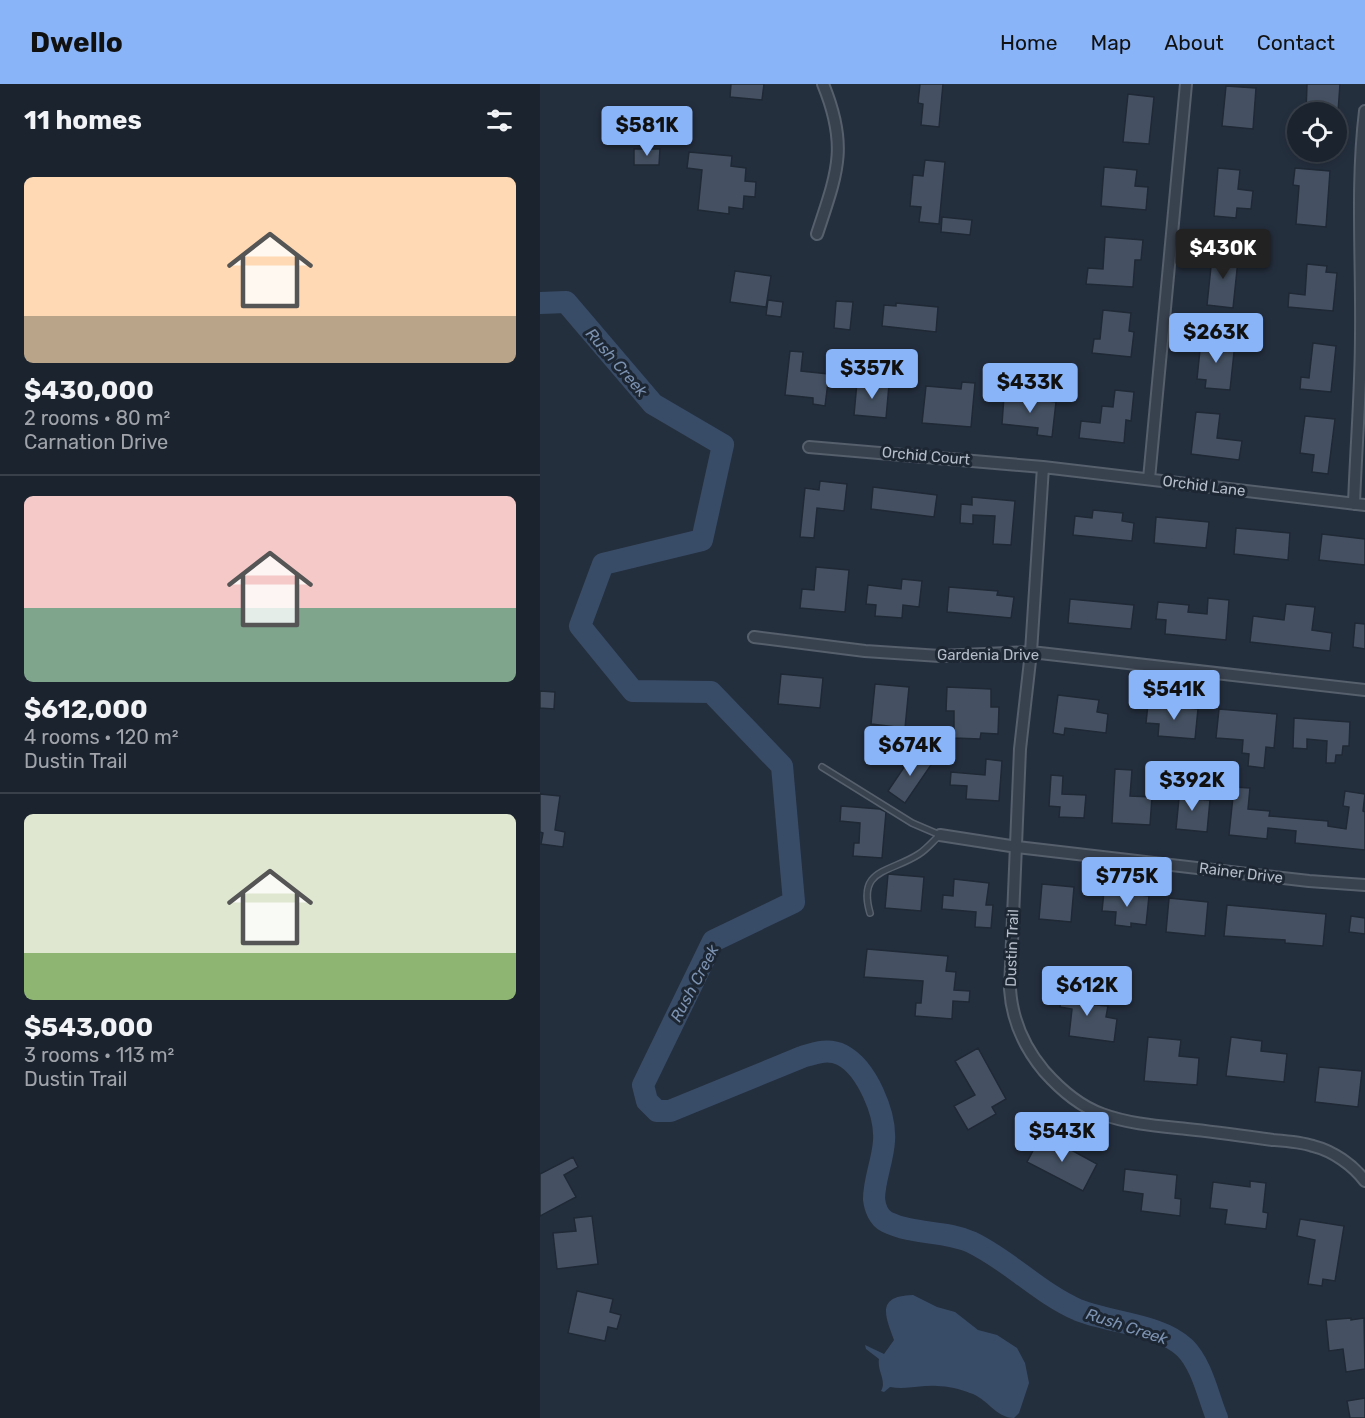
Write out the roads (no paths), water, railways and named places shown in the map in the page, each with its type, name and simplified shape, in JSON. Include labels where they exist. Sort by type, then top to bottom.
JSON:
[{"type":"street","points":[[817,234],[836,176],[839,139],[823,84]]},
{"type":"street","points":[[1149,479],[1186,84]]},
{"type":"street","points":[[1359,504],[1360,152],[1365,111]]},
{"type":"street","name":"Orchid Court","points":[[809,447],[1043,467]]},
{"type":"street","name":"Orchid Lane","points":[[1043,467],[1359,504]]},
{"type":"street","name":"Dustin Trail","points":[[1043,467],[1031,652],[1020,749],[1010,989],[1012,1010],[1023,1040],[1037,1062],[1054,1082],[1088,1108],[1120,1120],[1314,1146],[1347,1163],[1365,1181]]},
{"type":"street","name":"Gardenia Drive","points":[[754,638],[865,651],[940,656],[1031,652],[1365,690]]},
{"type":"street","name":"Rainer Drive","points":[[940,835],[1017,847],[1309,881],[1365,885]]},
{"type":"lane","points":[[822,767],[912,823],[940,835],[921,853],[875,876],[867,885],[866,898],[870,913]]},
{"type":"water","points":[[913,1295],[937,1307],[955,1312],[978,1330],[997,1335],[1017,1348],[1025,1363],[1029,1383],[1019,1413],[1014,1418],[1002,1415],[976,1396],[954,1388],[890,1387],[884,1392],[881,1391],[883,1383],[879,1359],[866,1349],[865,1345],[884,1354],[894,1340],[886,1315],[888,1303],[901,1296]]},
{"type":"waterway","name":"Rush Creek","points":[[540,303],[566,302],[653,404],[723,445],[702,540],[603,564],[580,626],[633,691],[711,692],[782,766],[794,902],[713,941],[643,1085],[647,1101],[657,1111],[670,1111],[802,1057],[827,1052],[842,1055],[851,1061],[867,1081],[882,1118],[884,1141],[874,1199],[876,1209],[882,1218],[908,1229],[961,1238],[971,1242],[985,1249],[1050,1295],[1078,1310],[1149,1329],[1175,1340],[1185,1348],[1196,1363],[1217,1418]]}]
